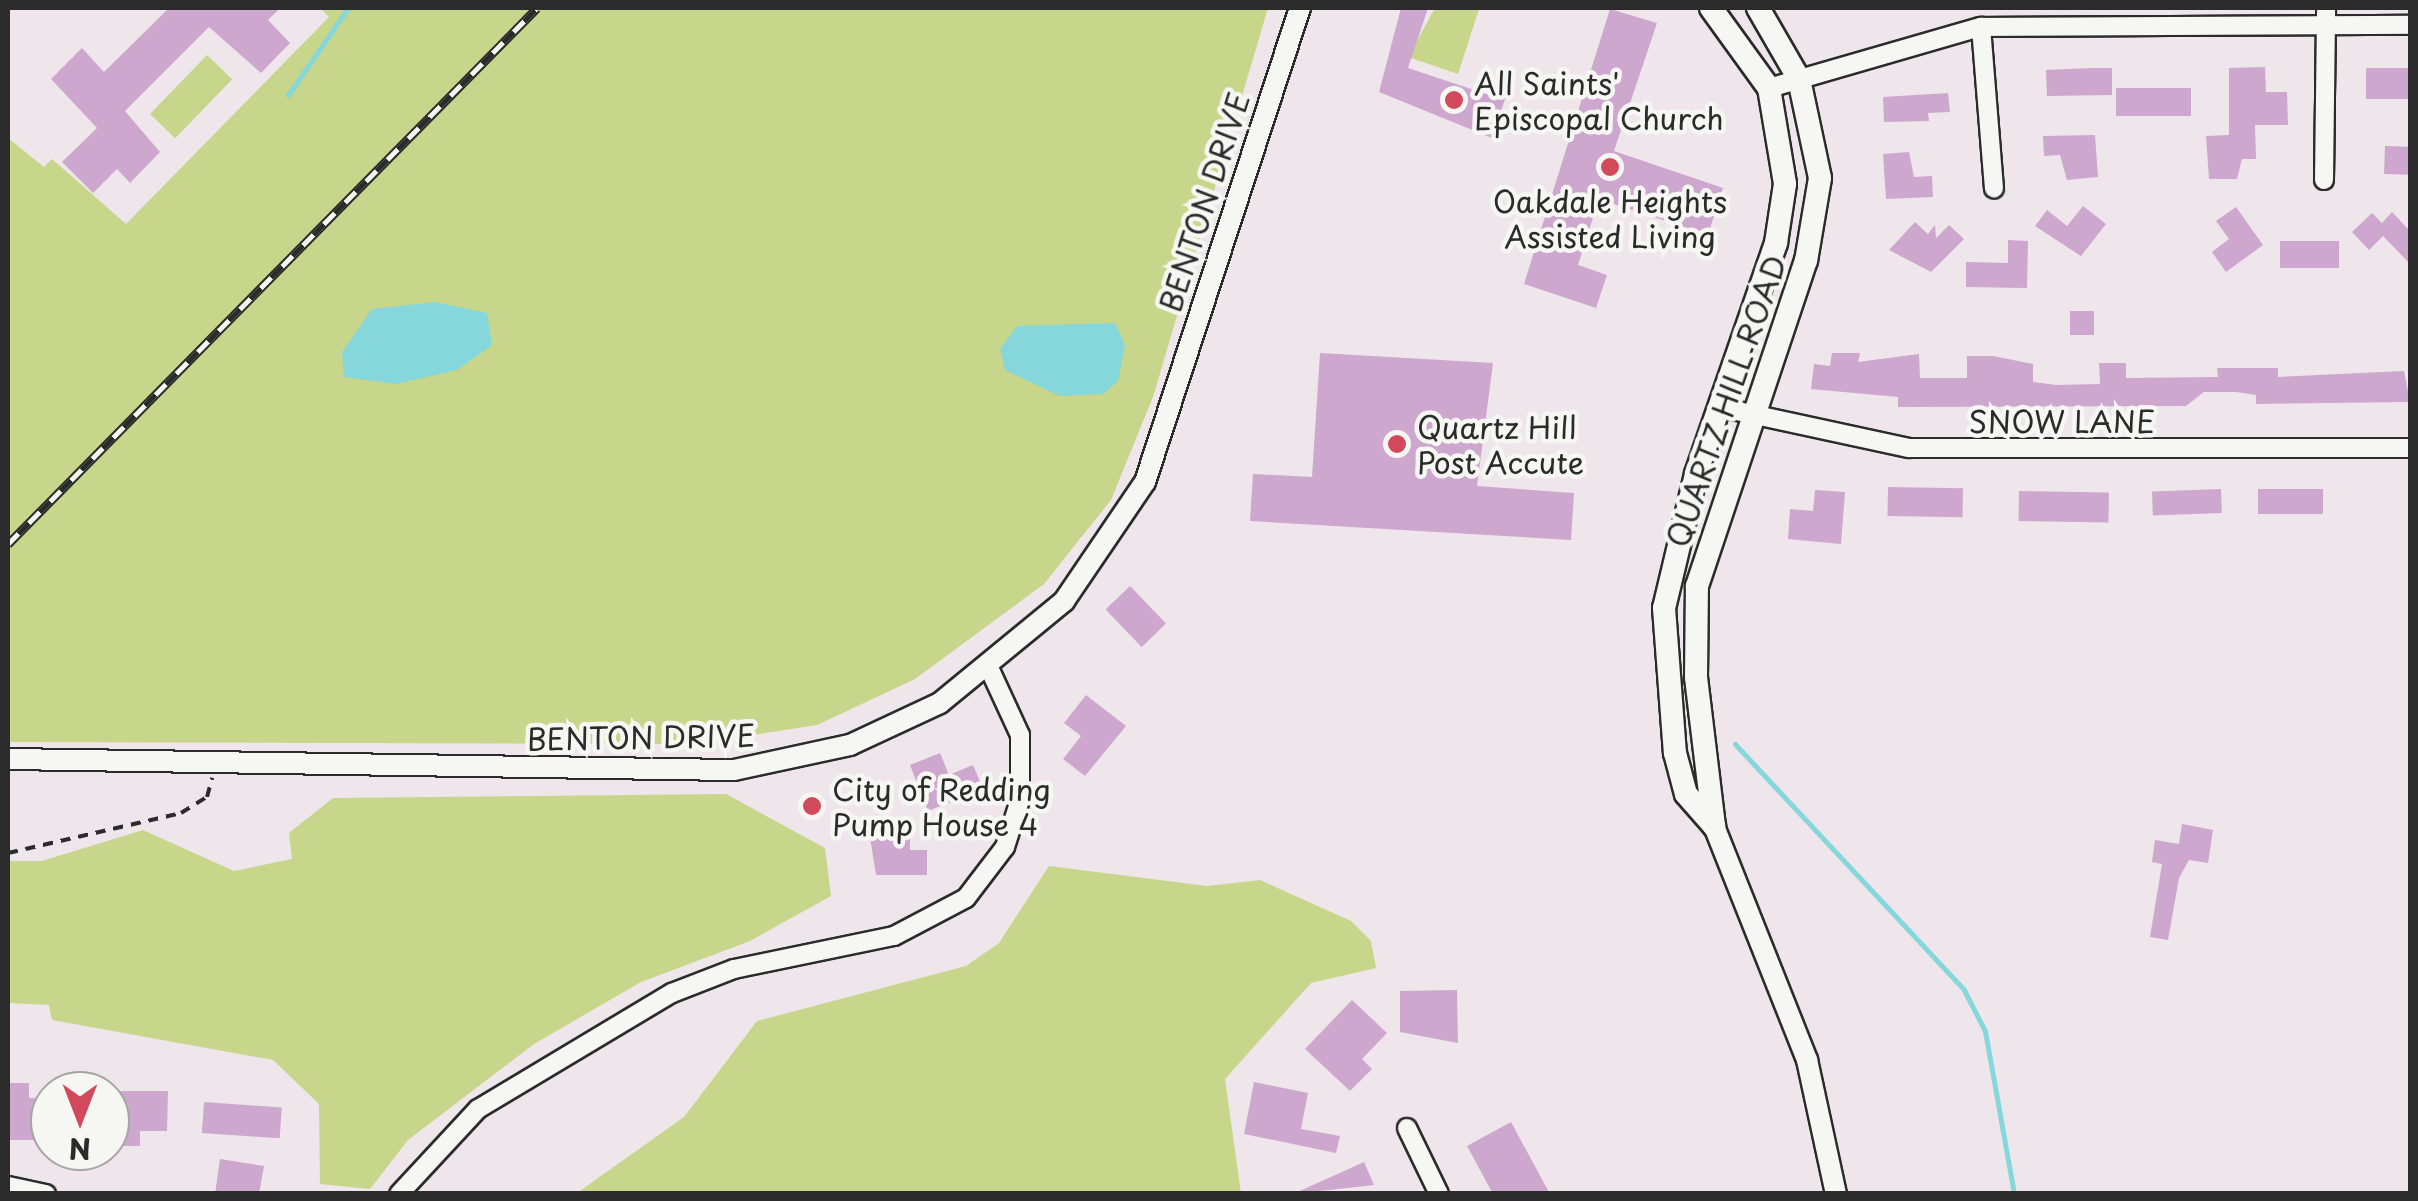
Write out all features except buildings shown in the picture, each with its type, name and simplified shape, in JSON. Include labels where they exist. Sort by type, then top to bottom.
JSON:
[{"type":"main road","name":"QUARTZ HILL ROAD","points":[[1711,8],[1769,88],[1784,156],[1782,216],[1673,552],[1663,630],[1682,783],[1714,826]]},
{"type":"main road","name":"QUARTZ HILL ROAD","points":[[1714,826],[1696,677],[1698,586],[1817,209],[1818,151],[1799,79],[1758,8]]},
{"type":"street","name":"BENTON DRIVE","points":[[8,759],[213,764],[770,766],[904,722],[990,670],[1064,601],[1144,482],[1300,8]]},
{"type":"street","points":[[1769,88],[1981,28],[2326,16],[2410,25]]},
{"type":"street","points":[[2324,180],[2326,16]]},
{"type":"street","points":[[1981,28],[1994,188]]},
{"type":"street","name":"SNOW LANE","points":[[1719,407],[1754,418],[1909,448],[2410,448]]},
{"type":"street","points":[[400,1194],[463,1120],[672,993],[734,969],[905,932],[966,898],[1006,847],[1020,800],[1020,735],[990,670]]},
{"type":"street","name":"QUARTZ HILL ROAD","points":[[1714,826],[1807,1060],[1836,1194]]},
{"type":"street","points":[[1408,1128],[1439,1194]]},
{"type":"street","points":[[8,1186],[46,1194]]},
{"type":"path","points":[[8,853],[188,810],[210,793],[213,764]]},
{"type":"green space","points":[[320,8],[1268,8],[1153,397],[1111,500],[1044,584],[915,679],[817,725],[694,744],[8,742],[8,138],[44,167],[52,159],[126,224],[329,17]]},
{"type":"green space","points":[[1435,8],[1479,9],[1458,74],[1408,57]]},
{"type":"green space","points":[[207,55],[232,79],[175,138],[150,114]]},
{"type":"green space","points":[[726,794],[825,848],[831,896],[750,941],[641,982],[534,1044],[408,1140],[370,1189],[320,1184],[319,1104],[273,1060],[52,1020],[49,1005],[8,1003],[8,861],[42,861],[143,830],[234,871],[292,859],[289,833],[333,798]]},
{"type":"green space","points":[[1049,866],[1207,886],[1260,880],[1351,921],[1371,941],[1376,968],[1311,983],[1225,1079],[1241,1193],[577,1193],[684,1117],[757,1021],[966,966],[999,943]]},
{"type":"water","points":[[435,302],[487,313],[492,345],[457,370],[396,384],[344,377],[342,352],[372,309]]},
{"type":"water","points":[[1115,323],[1125,345],[1118,381],[1103,394],[1060,396],[1005,370],[1000,349],[1017,326]]},
{"type":"waterway","points":[[288,95],[348,8]]},
{"type":"waterway","points":[[1735,744],[1964,990],[1985,1031],[2014,1194]]},
{"type":"railway","points":[[8,544],[537,8]]},
{"type":"place","name":"All Saints' Episcopal Church","points":[[1454,100]]},
{"type":"place","name":"Oakdale Heights Assisted Living","points":[[1610,167]]},
{"type":"place","name":"Quartz Hill Post Accute","points":[[1397,444]]},
{"type":"place","name":"City of Redding Pump House 4","points":[[812,806]]}]
